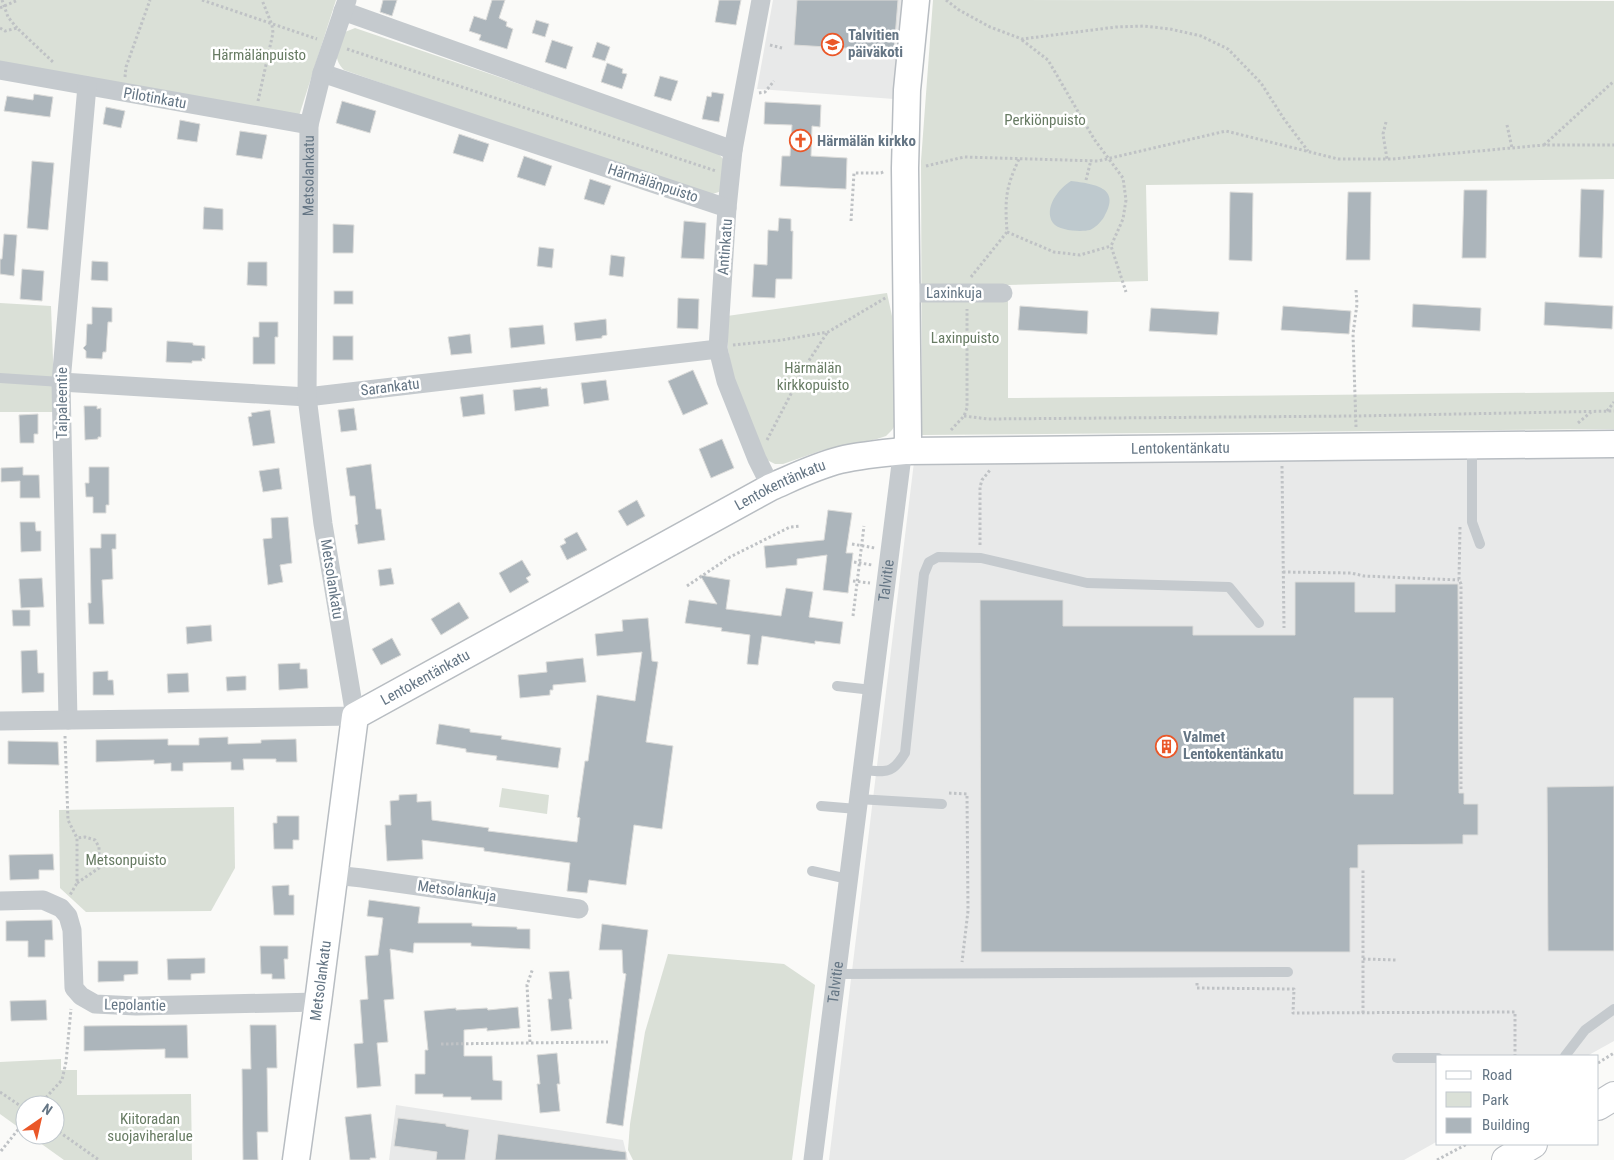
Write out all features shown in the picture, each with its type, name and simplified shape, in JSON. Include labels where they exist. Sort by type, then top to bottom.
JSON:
[{"type":"main road","points":[[1506,1160],[1531,1145]]},
{"type":"street","name":"Antinkatu","points":[[761,0],[733,150],[727,208],[718,349],[726,380],[757,459],[771,487]]},
{"type":"street","name":"Talvitie","points":[[813,1160],[901,464],[908,439],[905,168],[907,90],[916,0]]},
{"type":"street","points":[[345,6],[733,150]]},
{"type":"street","name":"Metsolankatu","points":[[296,1160],[355,716],[324,524],[307,397],[309,125],[322,73],[345,6]]},
{"type":"street","name":"Pilotinkatu","points":[[0,70],[309,125]]},
{"type":"street","name":"Härmälänpuisto","points":[[322,73],[727,208]]},
{"type":"street","name":"Taipaleentie","points":[[68,720],[61,382],[80,85]]},
{"type":"street","name":"Laxinkuja","points":[[906,293],[1003,293]]},
{"type":"street","name":"Sarankatu","points":[[61,382],[307,397],[718,349]]},
{"type":"street","name":"Lentokentänkatu","points":[[0,721],[355,716],[771,487],[812,468],[872,454],[905,452],[1614,444]]},
{"type":"street","name":"Metsolankuja","points":[[334,875],[579,909]]},
{"type":"street","points":[[0,901],[43,900],[61,908],[68,916],[72,930],[74,988],[81,996]]},
{"type":"street","name":"Lepolantie","points":[[81,996],[95,1004],[114,1006],[318,1002]]},
{"type":"lane","points":[[0,378],[61,382]]},
{"type":"lane","points":[[1472,446],[1472,522],[1480,544]]},
{"type":"lane","points":[[862,770],[888,771],[897,766],[905,753],[924,574],[929,562],[938,557],[981,558],[1087,583],[1229,587],[1259,623]]},
{"type":"lane","points":[[837,686],[872,690]]},
{"type":"lane","points":[[821,806],[942,804]]},
{"type":"lane","points":[[812,871],[848,879]]},
{"type":"lane","points":[[836,974],[1288,972]]},
{"type":"lane","points":[[1566,1055],[1585,1030],[1614,1009]]},
{"type":"lane","points":[[1397,1058],[1436,1058]]},
{"type":"path","points":[[2,0],[2,7],[17,28],[80,85]]},
{"type":"path","points":[[2,7],[18,0]]},
{"type":"path","points":[[122,93],[126,67],[150,0]]},
{"type":"path","points":[[202,0],[272,25],[730,176]]},
{"type":"path","points":[[255,116],[273,33],[272,25],[262,0]]},
{"type":"path","points":[[946,0],[990,27],[1022,39],[1048,60],[1094,139],[1123,178],[1126,200],[1123,219],[1111,246],[1126,292]]},
{"type":"path","points":[[1022,39],[1116,27],[1144,26],[1170,29],[1200,36],[1228,49],[1261,83],[1308,152]]},
{"type":"path","points":[[0,28],[5,31],[17,28]]},
{"type":"path","points":[[770,45],[782,48]]},
{"type":"path","points":[[1544,145],[1614,81]]},
{"type":"path","points":[[1386,122],[1383,134],[1387,158]]},
{"type":"path","points":[[1507,125],[1512,148]]},
{"type":"path","points":[[851,221],[854,173],[881,173],[891,168],[919,167],[964,157],[1092,160],[1108,158],[1226,130],[1338,159],[1387,158],[1544,145],[1614,145]]},
{"type":"path","points":[[1086,180],[1092,160]]},
{"type":"path","points":[[1007,232],[1054,252],[1080,255],[1111,246]]},
{"type":"path","points":[[1356,290],[1358,304],[1353,334],[1356,427]]},
{"type":"path","points":[[718,349],[734,344],[782,340],[828,332],[889,296],[906,293]]},
{"type":"path","points":[[757,459],[806,365],[828,332]]},
{"type":"path","points":[[1607,412],[1614,402]]},
{"type":"path","points":[[964,416],[988,419],[1614,412]]},
{"type":"path","points":[[1282,460],[1284,628]]},
{"type":"path","points":[[981,558],[980,487],[982,480],[995,463]]},
{"type":"path","points":[[687,586],[730,558],[790,527],[800,526]]},
{"type":"path","points":[[853,616],[864,526]]},
{"type":"path","points":[[1460,526],[1461,790]]},
{"type":"path","points":[[852,544],[890,550]]},
{"type":"path","points":[[1283,572],[1351,573],[1364,576],[1459,580]]},
{"type":"path","points":[[68,720],[64,728],[68,820],[78,838],[78,883]]},
{"type":"path","points":[[943,792],[967,794],[968,911],[960,972]]},
{"type":"path","points":[[61,908],[78,883],[99,868],[100,847],[95,840],[85,837],[78,838]]},
{"type":"path","points":[[1363,868],[1363,1013]]},
{"type":"path","points":[[1363,959],[1397,960]]},
{"type":"path","points":[[530,1042],[527,985],[533,968]]},
{"type":"path","points":[[1197,988],[1294,989],[1293,1013],[1515,1012],[1515,1055]]},
{"type":"path","points":[[48,1095],[62,1080],[66,1062],[70,1010],[81,996]]},
{"type":"path","points":[[441,1044],[608,1042]]},
{"type":"path","points":[[1599,1062],[1614,1053]]},
{"type":"path","points":[[0,1092],[15,1102]]},
{"type":"path","points":[[1,1151],[15,1134]]},
{"type":"path","points":[[65,1137],[99,1160]]},
{"type":"path","points":[[1437,1160],[1465,1145]]},
{"type":"shaded area","name":"Talvitien päiväkoti","points":[[773,0],[904,0],[894,99],[757,89]]},
{"type":"shaded area","points":[[1071,181],[1096,186],[1108,193],[1110,199],[1109,207],[1098,225],[1090,230],[1076,231],[1060,228],[1053,223],[1050,217],[1051,205],[1057,193]]},
{"type":"shaded area","points":[[1614,458],[1614,1041],[1589,1055],[1436,1055],[1436,1142],[1404,1160],[829,1160],[914,462]]},
{"type":"shaded area","points":[[396,1105],[623,1140],[628,1160],[389,1160]]},
{"type":"green space","name":"Härmälänpuisto","points":[[0,0],[336,0],[298,119],[0,65]]},
{"type":"green space","name":"Perkiönpuisto","points":[[933,0],[1614,1],[1614,179],[1146,185],[1148,281],[1008,285],[1008,398],[1614,392],[1614,429],[922,435],[921,161]]},
{"type":"green space","points":[[355,28],[716,151],[724,160],[722,191],[706,196],[344,70],[338,60],[338,47],[345,32]]},
{"type":"green space","name":"Härmälän kirkkopuisto","points":[[887,293],[892,316],[897,417],[896,424],[892,430],[886,436],[877,439],[823,450],[783,464],[775,464],[767,460],[734,383],[728,350],[727,316]]},
{"type":"green space","points":[[0,303],[51,306],[55,412],[0,412]]},
{"type":"green space","points":[[502,788],[549,795],[547,814],[499,807]]},
{"type":"green space","name":"Metsonpuisto","points":[[234,807],[235,868],[211,911],[86,912],[60,888],[59,810]]},
{"type":"green space","points":[[668,954],[784,964],[815,985],[792,1160],[633,1160],[628,1150],[630,1124],[645,1032]]},
{"type":"green space","name":"Kiitoradan suojaviheralue","points":[[61,1059],[61,1070],[77,1070],[77,1095],[191,1094],[192,1160],[64,1160],[43,1145],[65,1145],[65,1095],[15,1095],[15,1125],[0,1114],[0,1062]]},
{"type":"building","points":[[383,0],[397,0],[392,16],[380,12]]},
{"type":"building","points":[[492,0],[505,0],[499,18],[507,22],[506,26],[513,29],[507,49],[479,40],[481,35],[469,31],[474,16],[486,20]]},
{"type":"building","points":[[719,0],[741,0],[736,25],[715,22]]},
{"type":"building","points":[[797,0],[898,0],[894,51],[794,45]]},
{"type":"building","points":[[536,20],[549,24],[545,37],[532,33]]},
{"type":"building","points":[[552,40],[573,47],[566,69],[545,62]]},
{"type":"building","points":[[597,42],[610,47],[605,61],[592,57]]},
{"type":"building","points":[[607,63],[623,69],[622,73],[627,74],[622,89],[601,82]]},
{"type":"building","points":[[660,76],[678,81],[671,101],[654,96]]},
{"type":"building","points":[[712,92],[724,94],[719,122],[702,119],[707,96],[711,97]]},
{"type":"building","points":[[34,94],[53,97],[50,117],[4,111],[7,96],[33,100]]},
{"type":"building","points":[[342,101],[376,111],[370,133],[336,123]]},
{"type":"building","name":"Härmälän kirkko","points":[[765,102],[821,105],[820,127],[812,126],[811,156],[847,158],[846,189],[780,186],[782,156],[790,156],[792,125],[764,124]]},
{"type":"building","points":[[106,107],[125,111],[121,128],[103,124]]},
{"type":"building","points":[[180,120],[200,124],[197,142],[177,139]]},
{"type":"building","points":[[240,131],[267,135],[262,159],[236,155]]},
{"type":"building","points":[[459,134],[489,144],[483,162],[453,153]]},
{"type":"building","points":[[524,156],[552,166],[545,186],[517,177]]},
{"type":"building","points":[[32,161],[54,163],[48,230],[27,228]]},
{"type":"building","points":[[590,179],[611,186],[604,205],[584,199]]},
{"type":"building","points":[[1581,189],[1604,190],[1602,258],[1579,257]]},
{"type":"building","points":[[1464,190],[1487,190],[1486,258],[1462,258]]},
{"type":"building","points":[[1230,192],[1253,193],[1252,261],[1229,260]]},
{"type":"building","points":[[1348,192],[1371,192],[1370,260],[1346,260]]},
{"type":"building","points":[[204,207],[223,209],[223,230],[203,229]]},
{"type":"building","points":[[779,218],[791,219],[791,231],[793,231],[792,279],[776,279],[775,298],[752,297],[754,264],[767,265],[768,230],[778,231]]},
{"type":"building","points":[[684,221],[706,223],[704,259],[681,258]]},
{"type":"building","points":[[333,224],[354,225],[353,253],[333,253]]},
{"type":"building","points":[[4,234],[17,235],[14,276],[0,274]]},
{"type":"building","points":[[539,247],[554,249],[552,268],[537,266]]},
{"type":"building","points":[[611,255],[625,257],[623,277],[609,275]]},
{"type":"building","points":[[92,261],[108,262],[108,281],[91,280]]},
{"type":"building","points":[[248,262],[267,262],[267,286],[247,285]]},
{"type":"building","points":[[22,269],[44,271],[42,301],[20,299]]},
{"type":"building","points":[[334,291],[353,291],[353,304],[334,304]]},
{"type":"building","points":[[678,298],[699,299],[698,329],[677,328]]},
{"type":"building","points":[[1545,302],[1613,306],[1612,329],[1544,325]]},
{"type":"building","points":[[1413,304],[1481,308],[1480,331],[1412,327]]},
{"type":"building","points":[[1020,306],[1088,311],[1087,334],[1018,330]]},
{"type":"building","points":[[1283,306],[1351,311],[1349,334],[1281,330]]},
{"type":"building","points":[[92,307],[112,308],[112,322],[108,322],[106,352],[103,352],[102,359],[86,358],[86,351],[83,348],[86,345],[87,324],[92,324]]},
{"type":"building","points":[[1151,308],[1219,312],[1217,335],[1149,331]]},
{"type":"building","points":[[606,319],[607,335],[602,336],[602,338],[576,341],[574,323]]},
{"type":"building","points":[[259,322],[278,322],[278,337],[275,337],[275,364],[253,364],[253,337],[259,337]]},
{"type":"building","points":[[543,325],[545,344],[511,348],[509,328]]},
{"type":"building","points":[[470,334],[472,353],[451,355],[448,337]]},
{"type":"building","points":[[333,336],[353,336],[353,360],[333,360]]},
{"type":"building","points":[[167,341],[205,346],[205,359],[202,358],[202,361],[192,361],[192,363],[166,362]]},
{"type":"building","points":[[693,370],[708,404],[683,415],[668,381]]},
{"type":"building","points":[[606,380],[609,400],[584,404],[581,383]]},
{"type":"building","points":[[541,387],[541,389],[547,388],[549,406],[515,411],[513,390]]},
{"type":"building","points":[[483,394],[485,414],[463,417],[460,397]]},
{"type":"building","points":[[84,406],[97,406],[97,409],[101,408],[101,437],[98,437],[98,439],[85,440]]},
{"type":"building","points":[[354,408],[357,430],[341,432],[338,410]]},
{"type":"building","points":[[270,410],[275,443],[253,446],[248,417],[252,416],[251,413]]},
{"type":"building","points":[[38,414],[38,434],[34,434],[34,443],[20,443],[19,415]]},
{"type":"building","points":[[722,439],[734,468],[711,478],[699,449]]},
{"type":"building","points":[[371,464],[376,509],[381,509],[385,540],[358,544],[355,525],[358,524],[355,496],[350,496],[346,468]]},
{"type":"building","points":[[23,467],[23,475],[39,475],[40,498],[20,498],[20,481],[1,482],[1,468]]},
{"type":"building","points":[[89,467],[109,467],[109,505],[106,505],[106,513],[93,513],[93,497],[86,497],[85,483],[89,483]]},
{"type":"building","points":[[279,468],[282,489],[263,492],[259,471]]},
{"type":"building","points":[[637,500],[645,516],[627,526],[618,511]]},
{"type":"building","points":[[828,510],[852,513],[846,553],[853,553],[848,593],[823,590],[827,555],[797,559],[797,565],[766,568],[764,546],[824,540]]},
{"type":"building","points":[[288,517],[292,563],[280,565],[283,582],[268,585],[263,539],[272,538],[271,518]]},
{"type":"building","points":[[20,522],[35,522],[36,531],[41,531],[41,551],[21,552]]},
{"type":"building","points":[[577,532],[587,550],[567,560],[560,546],[566,543],[564,539]]},
{"type":"building","points":[[101,534],[116,534],[116,549],[112,549],[113,579],[102,580],[104,624],[89,624],[88,603],[91,603],[90,548],[101,548]]},
{"type":"building","points":[[522,560],[531,575],[526,578],[529,582],[510,593],[499,573]]},
{"type":"building","points":[[391,568],[394,584],[380,586],[378,570]]},
{"type":"building","points":[[700,575],[730,580],[726,609],[781,616],[786,588],[813,592],[809,617],[843,622],[840,644],[815,641],[815,644],[762,636],[758,665],[747,664],[750,635],[721,631],[722,628],[685,623],[689,600],[717,604]]},
{"type":"building","points":[[42,578],[44,607],[21,608],[19,579]]},
{"type":"building","name":"Valmet Lentokentänkatu","points":[[1295,582],[1355,582],[1355,612],[1395,612],[1395,584],[1458,584],[1459,793],[1464,793],[1464,804],[1478,804],[1478,835],[1463,835],[1463,844],[1358,845],[1358,868],[1350,868],[1350,952],[981,952],[980,600],[1063,600],[1063,626],[1193,626],[1193,635],[1295,635]],"holes":[[[1354,698],[1393,698],[1393,794],[1354,794]]]},
{"type":"building","points":[[459,602],[469,618],[441,635],[431,619]]},
{"type":"building","points":[[12,610],[30,610],[30,626],[13,626]]},
{"type":"building","points":[[648,618],[652,661],[658,662],[646,742],[673,746],[662,829],[634,825],[626,885],[589,880],[587,893],[567,891],[570,863],[484,851],[484,848],[422,840],[423,859],[387,861],[385,825],[391,825],[390,801],[399,800],[399,795],[417,794],[417,802],[431,801],[432,820],[489,828],[488,831],[577,842],[580,818],[577,817],[585,761],[588,761],[597,695],[635,701],[642,652],[597,656],[595,634],[623,631],[622,620]]},
{"type":"building","points":[[211,625],[212,641],[187,644],[186,627]]},
{"type":"building","points":[[392,638],[401,655],[381,665],[372,649]]},
{"type":"building","points":[[37,650],[38,673],[44,673],[44,692],[22,693],[21,651]]},
{"type":"building","points":[[583,658],[586,682],[553,685],[550,695],[520,698],[518,675],[547,672],[546,662]]},
{"type":"building","points":[[300,663],[300,669],[307,669],[308,688],[279,690],[278,664]]},
{"type":"building","points":[[108,671],[108,680],[113,680],[114,695],[93,695],[93,672]]},
{"type":"building","points":[[188,673],[189,692],[168,693],[167,674]]},
{"type":"building","points":[[246,676],[246,690],[227,691],[226,677]]},
{"type":"building","points":[[439,724],[470,729],[470,732],[502,736],[501,739],[561,748],[558,768],[496,760],[497,756],[466,752],[466,749],[436,744]]},
{"type":"building","points":[[228,737],[228,744],[261,743],[261,740],[296,739],[297,762],[276,762],[276,759],[243,759],[244,770],[231,770],[231,762],[183,763],[183,771],[171,771],[171,763],[154,764],[154,760],[96,762],[96,740],[168,739],[168,745],[199,745],[199,738]]},
{"type":"building","points":[[8,741],[58,742],[59,765],[8,764]]},
{"type":"building","points":[[1614,786],[1614,951],[1548,951],[1547,787]]},
{"type":"building","points":[[277,816],[299,816],[299,840],[293,840],[293,849],[274,849],[273,823],[277,823]]},
{"type":"building","points":[[53,854],[54,870],[39,870],[39,879],[10,880],[9,855]]},
{"type":"building","points":[[289,885],[289,895],[294,895],[294,915],[274,915],[272,886]]},
{"type":"building","points":[[369,900],[420,907],[418,923],[472,923],[472,926],[530,929],[530,949],[471,946],[471,943],[414,943],[413,953],[390,949],[394,999],[384,1000],[388,1042],[377,1043],[381,1086],[357,1088],[354,1044],[363,1043],[360,1000],[368,999],[365,956],[378,955],[383,918],[367,916]]},
{"type":"building","points":[[52,920],[53,940],[45,940],[45,957],[28,957],[28,941],[6,941],[6,921]]},
{"type":"building","points":[[602,924],[648,930],[623,1126],[606,1123],[626,974],[623,973],[622,950],[599,950]]},
{"type":"building","points":[[260,946],[288,946],[288,959],[284,959],[285,979],[272,979],[272,974],[261,974]]},
{"type":"building","points":[[205,958],[205,973],[191,974],[191,980],[168,980],[167,959]]},
{"type":"building","points":[[98,961],[138,961],[138,974],[124,975],[124,981],[98,982]]},
{"type":"building","points":[[569,971],[572,999],[569,999],[572,1029],[551,1031],[548,999],[552,999],[549,972]]},
{"type":"building","points":[[46,1000],[47,1020],[11,1021],[10,1001]]},
{"type":"building","points":[[518,1007],[520,1028],[487,1031],[487,1028],[464,1030],[464,1056],[492,1056],[493,1080],[502,1081],[502,1100],[471,1100],[471,1097],[443,1097],[443,1094],[415,1094],[415,1074],[425,1074],[425,1050],[428,1050],[424,1011],[456,1008],[456,1010],[487,1008],[488,1010]]},
{"type":"building","points":[[187,1025],[188,1058],[165,1058],[165,1049],[84,1051],[84,1026]]},
{"type":"building","points":[[250,1025],[276,1025],[277,1068],[267,1068],[268,1132],[257,1132],[258,1160],[243,1160],[242,1069],[251,1069]]},
{"type":"building","points":[[557,1053],[560,1084],[557,1084],[560,1111],[540,1113],[537,1055]]},
{"type":"building","points":[[371,1114],[376,1158],[370,1158],[370,1160],[350,1160],[345,1117]]},
{"type":"building","points":[[398,1118],[446,1124],[446,1126],[469,1130],[465,1160],[436,1160],[437,1152],[394,1146]]},
{"type":"building","points":[[498,1134],[626,1152],[626,1160],[495,1160]]},
{"type":"place","name":"Talvitien päiväkoti","points":[[832,44]]},
{"type":"place","name":"Härmälän kirkko","points":[[801,141]]},
{"type":"place","name":"Valmet Lentokentänkatu","points":[[1167,746]]},
{"type":"park label","name":"Laxinpuisto","points":[[965,338]]}]
